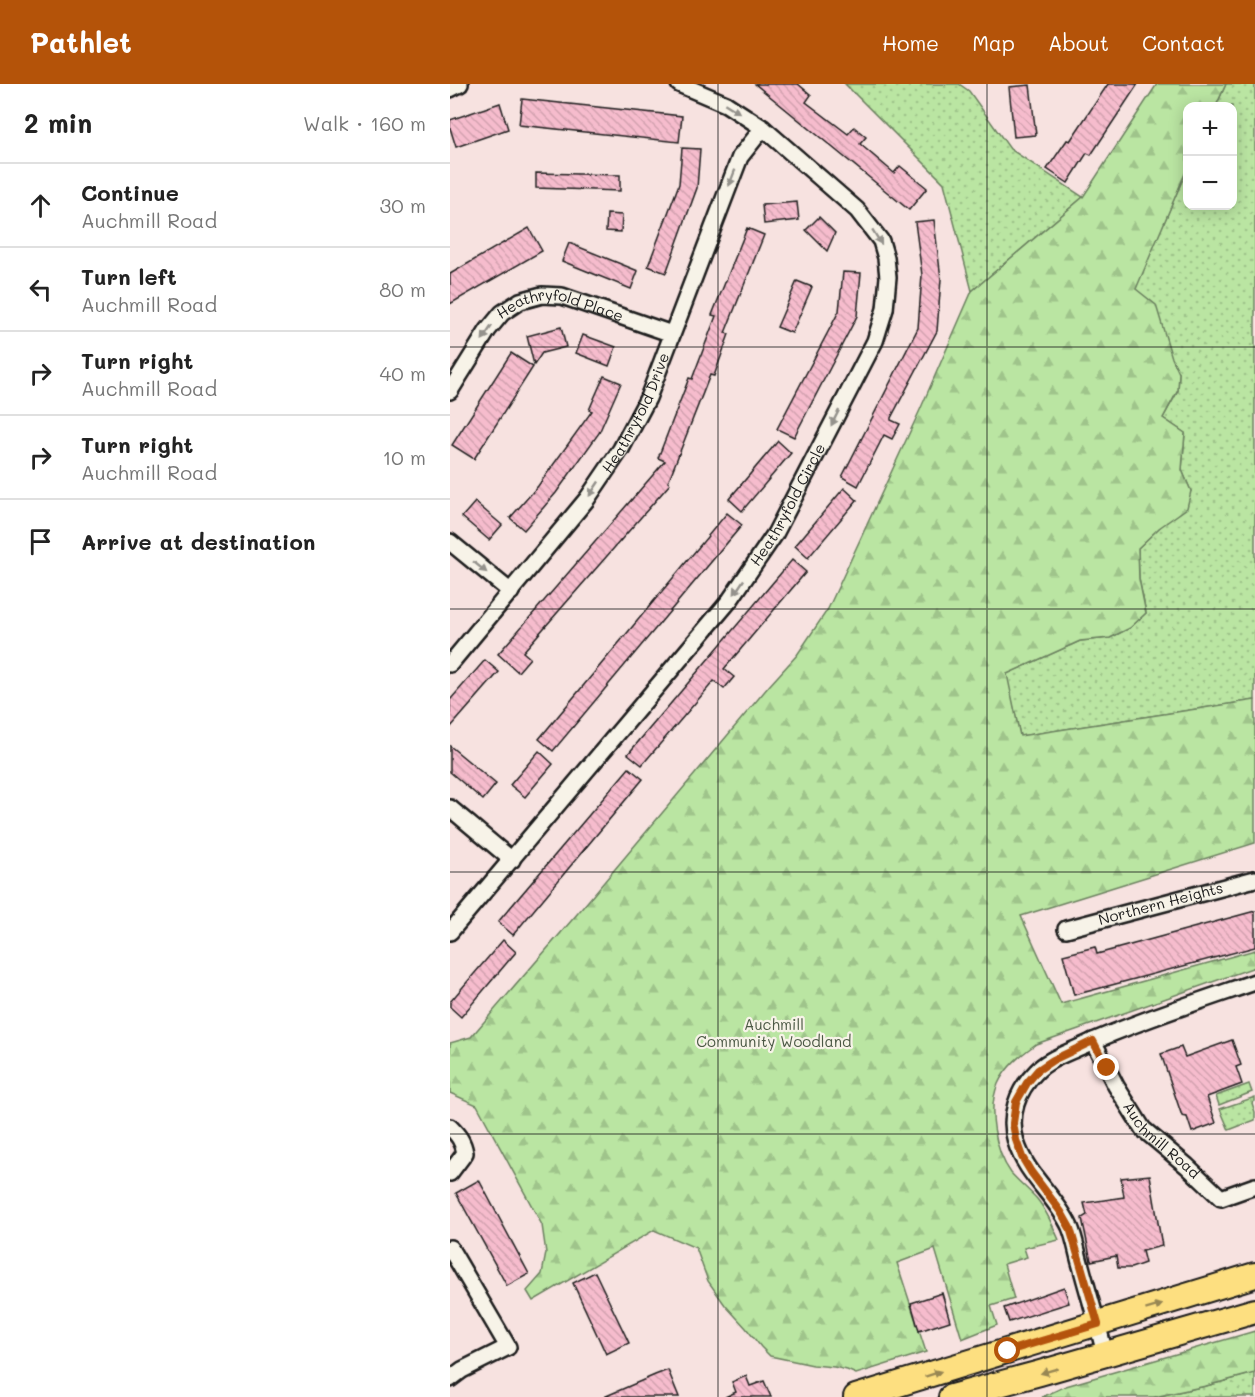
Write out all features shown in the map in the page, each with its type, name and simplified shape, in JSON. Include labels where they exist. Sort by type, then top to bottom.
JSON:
[{"type":"main road","points":[[856,1397],[1255,1275]]},
{"type":"main road","points":[[951,1397],[1255,1311]]},
{"type":"street","points":[[450,89],[459,84]]},
{"type":"street","name":"Heathryfold Circle","points":[[450,932],[730,600],[774,534],[875,341],[885,309],[888,277],[886,258],[881,241],[857,210],[763,128],[726,104],[679,84]]},
{"type":"street","name":"Heathryfold Drive","points":[[450,664],[587,499],[621,449],[648,398],[740,157],[763,128]]},
{"type":"street","name":"Heathryfold Place","points":[[450,391],[488,330],[502,313],[520,301],[542,295],[562,296],[672,334]]},
{"type":"street","points":[[450,542],[511,591]]},
{"type":"street","points":[[450,808],[512,860]]},
{"type":"street","name":"Northern Heights","points":[[1066,929],[1255,879]]},
{"type":"street","points":[[1105,1354],[1070,1228],[1022,1157],[1013,1123],[1016,1102],[1038,1070],[1053,1060],[1093,1041],[1255,982]]},
{"type":"street","name":"Auchmill Road","points":[[1093,1041],[1116,1086],[1143,1130],[1221,1198],[1255,1186]]},
{"type":"street","points":[[450,1127],[460,1138],[465,1153],[450,1173]]},
{"type":"street","points":[[450,1248],[508,1347],[462,1370],[450,1379]]},
{"type":"green space","points":[[845,84],[959,84],[969,91],[1010,149],[1083,197],[972,291],[944,183]]},
{"type":"green space","name":"Auchmill Community Woodland","points":[[1157,84],[1226,84],[1218,102],[1183,102],[1183,178],[1136,289],[1156,305],[1172,358],[1179,373],[1178,390],[1163,418],[1185,433],[1182,470],[1191,491],[1187,508],[1159,528],[1138,548],[1139,579],[1146,613],[1130,628],[1110,638],[1080,641],[1007,674],[1020,736],[1255,700],[1255,843],[1021,916],[1061,1004],[1255,950],[1255,967],[1036,1044],[1005,1072],[998,1084],[993,1105],[997,1142],[1005,1164],[1041,1204],[1059,1240],[1024,1248],[1027,1257],[1004,1264],[1014,1299],[991,1306],[997,1325],[962,1339],[935,1249],[897,1263],[926,1352],[856,1374],[834,1367],[770,1356],[725,1305],[708,1281],[696,1248],[654,1230],[533,1301],[527,1291],[542,1274],[546,1253],[542,1225],[477,1105],[450,1093],[450,1043],[471,1037],[797,655],[828,609],[972,291],[1083,197]]},
{"type":"green space","points":[[1226,84],[1255,84],[1255,700],[1020,736],[1006,674],[1080,641],[1110,638],[1130,628],[1146,613],[1139,579],[1138,548],[1191,491],[1182,470],[1185,433],[1163,418],[1178,391],[1179,373],[1135,289],[1183,178],[1183,210],[1237,210],[1237,102],[1218,102]]},
{"type":"green space","points":[[1249,1084],[1252,1092],[1219,1105],[1216,1096]]},
{"type":"green space","points":[[1255,1097],[1252,1103],[1255,1120],[1229,1130],[1220,1109]]},
{"type":"green space","points":[[1255,1331],[1255,1373],[1154,1397],[1042,1397],[1066,1386]]},
{"type":"green space","points":[[1255,1373],[1255,1397],[1154,1397],[1206,1386]]},
{"type":"building","points":[[755,84],[798,84],[811,95],[806,102],[848,134],[854,127],[866,137],[860,144],[894,173],[900,166],[927,188],[909,210]]},
{"type":"building","points":[[1108,84],[1138,84],[1091,155],[1087,153],[1068,183],[1047,169],[1067,140],[1070,141]]},
{"type":"building","points":[[1030,85],[1036,135],[1014,137],[1009,87]]},
{"type":"building","points":[[522,99],[682,116],[679,142],[519,125]]},
{"type":"building","points":[[500,103],[508,129],[456,147],[450,120]]},
{"type":"building","points":[[682,148],[700,149],[697,188],[666,273],[648,266],[679,184]]},
{"type":"building","points":[[536,173],[620,175],[620,191],[536,188]]},
{"type":"building","points":[[797,202],[799,220],[764,224],[762,205]]},
{"type":"building","points":[[607,214],[622,215],[621,232],[606,231]]},
{"type":"building","points":[[819,217],[835,233],[827,251],[806,230]]},
{"type":"building","points":[[934,220],[941,279],[937,331],[891,418],[900,424],[892,439],[884,435],[858,486],[842,477],[918,328],[922,275],[915,222]]},
{"type":"building","points":[[529,228],[542,251],[450,304],[450,274]]},
{"type":"building","points":[[747,228],[764,235],[725,333],[729,334],[714,376],[710,375],[668,482],[670,484],[523,652],[530,658],[518,672],[498,654],[665,461],[658,458],[689,378],[692,379],[716,316],[712,315]]},
{"type":"building","points":[[569,243],[638,271],[631,289],[562,261]]},
{"type":"building","points":[[843,272],[861,273],[857,316],[794,437],[777,429],[839,311]]},
{"type":"building","points":[[797,281],[812,287],[792,333],[777,327]]},
{"type":"building","points":[[561,327],[566,347],[542,353],[534,365],[527,336]]},
{"type":"building","points":[[583,335],[616,347],[609,366],[576,353]]},
{"type":"building","points":[[511,353],[533,367],[474,459],[452,445]]},
{"type":"building","points":[[604,376],[621,383],[599,433],[556,493],[524,530],[510,518],[538,486],[592,411],[589,410]]},
{"type":"building","points":[[778,441],[791,453],[742,511],[729,499]]},
{"type":"building","points":[[844,488],[857,500],[808,558],[795,546]]},
{"type":"building","points":[[475,502],[502,525],[489,540],[462,517]]},
{"type":"building","points":[[727,513],[742,525],[553,751],[539,739]]},
{"type":"building","points":[[792,560],[806,572],[724,669],[734,677],[724,689],[714,681],[642,765],[628,754]]},
{"type":"building","points":[[485,660],[499,672],[450,728],[450,700]]},
{"type":"building","points":[[450,746],[496,784],[483,800],[450,772]]},
{"type":"building","points":[[539,751],[553,764],[525,797],[510,785]]},
{"type":"building","points":[[629,768],[643,779],[513,935],[498,922]]},
{"type":"building","points":[[1255,911],[1255,947],[1074,995],[1063,955],[1095,947],[1097,954]]},
{"type":"building","points":[[503,940],[516,952],[461,1017],[450,1007],[450,1002]]},
{"type":"building","points":[[1232,1040],[1241,1065],[1236,1067],[1242,1084],[1207,1097],[1216,1123],[1192,1132],[1187,1117],[1182,1116],[1161,1054],[1181,1047],[1185,1057]]},
{"type":"building","points":[[1150,1175],[1162,1246],[1142,1251],[1145,1263],[1131,1268],[1118,1268],[1116,1256],[1091,1261],[1082,1218],[1087,1215],[1084,1203],[1124,1197],[1121,1178]]},
{"type":"building","points":[[479,1180],[529,1274],[507,1286],[456,1193]]},
{"type":"building","points":[[595,1272],[629,1343],[606,1354],[573,1283]]},
{"type":"building","points":[[1064,1287],[1069,1303],[1009,1322],[1004,1308]]},
{"type":"building","points":[[942,1293],[950,1321],[919,1331],[911,1303]]},
{"type":"building","points":[[668,1370],[679,1397],[604,1397],[655,1375]]},
{"type":"building","points":[[746,1376],[750,1386],[764,1381],[771,1397],[725,1397],[736,1392],[732,1382]]},
{"type":"route","points":[[1008,1351],[1098,1324],[1070,1228],[1046,1189],[1022,1157],[1013,1123],[1016,1102],[1027,1083],[1038,1070],[1053,1060],[1093,1041],[1107,1068]]}]
